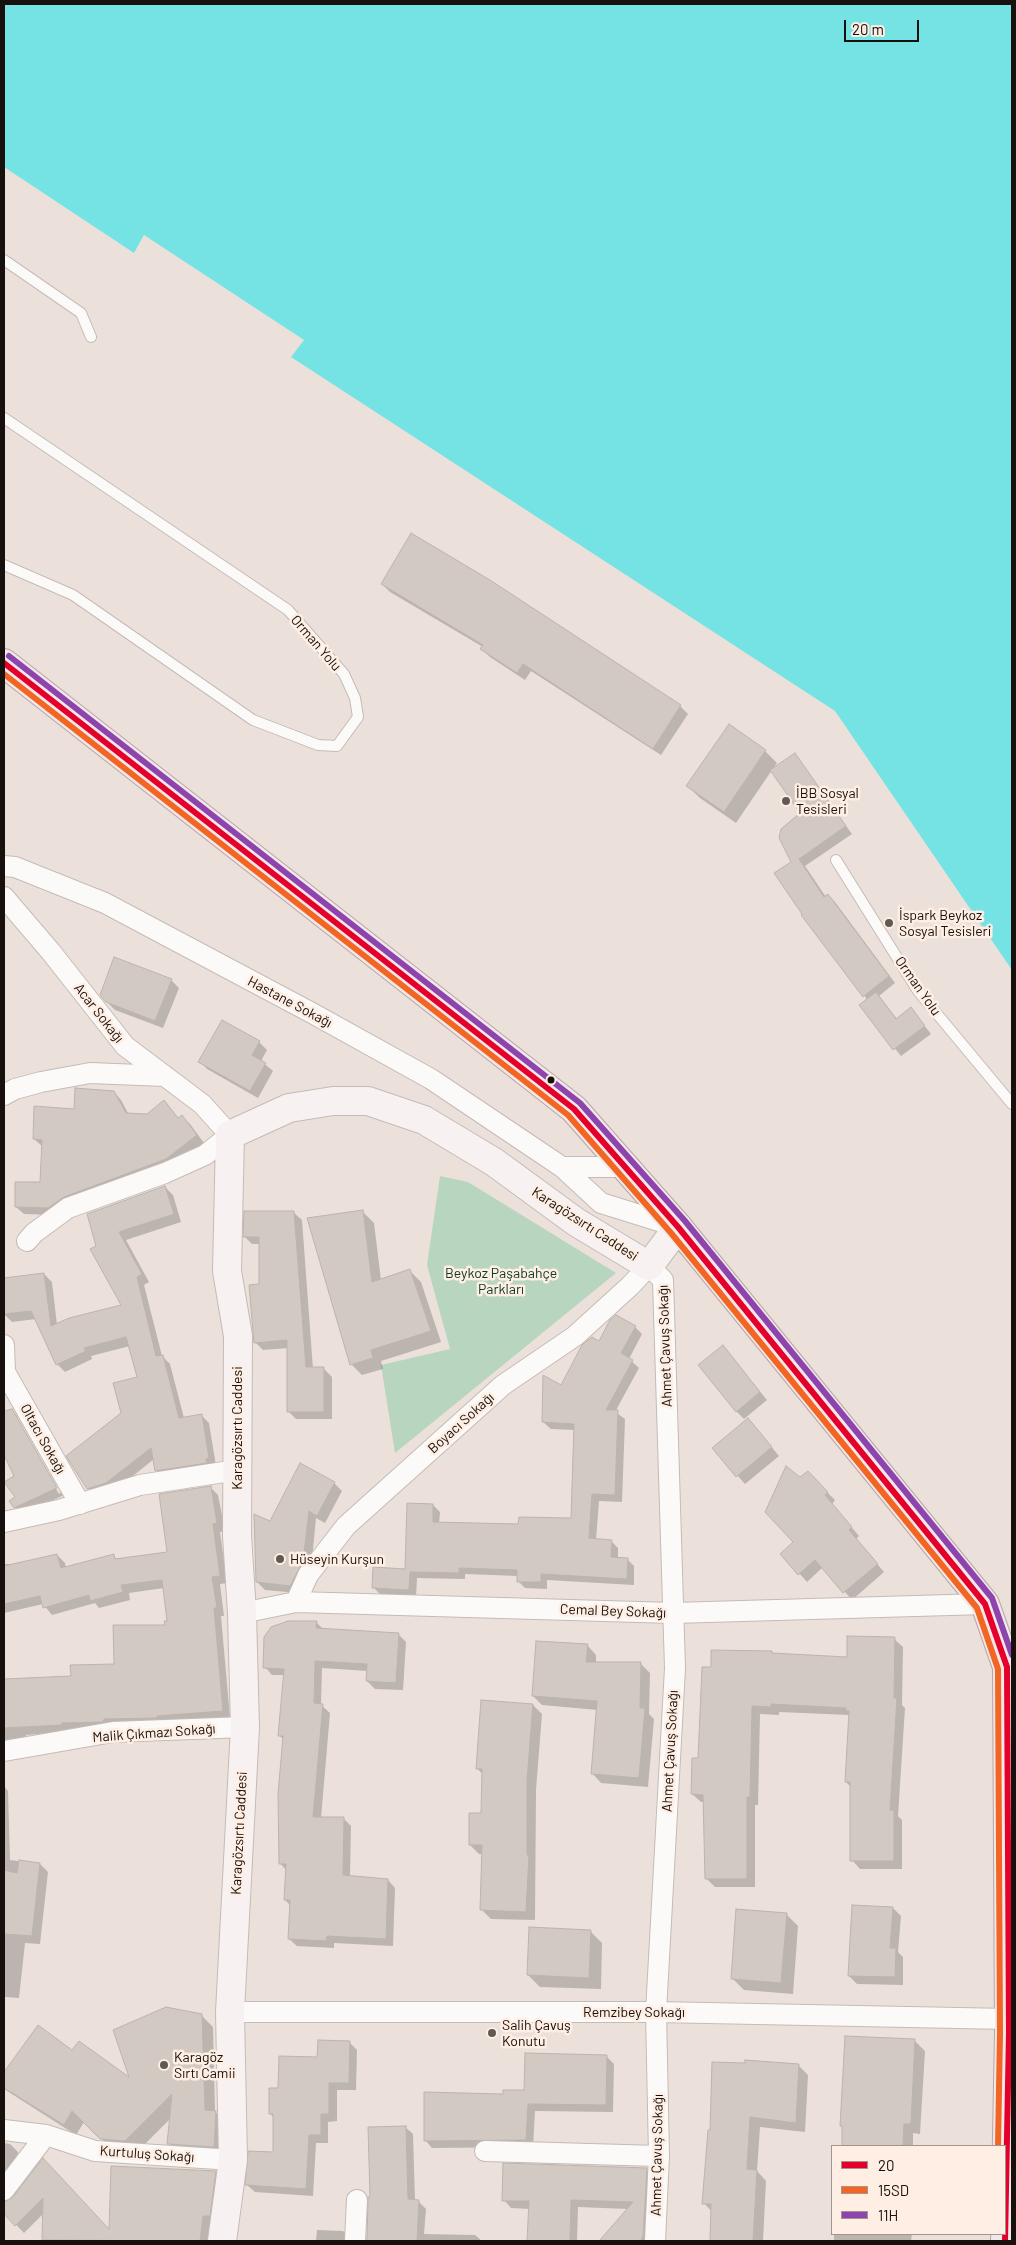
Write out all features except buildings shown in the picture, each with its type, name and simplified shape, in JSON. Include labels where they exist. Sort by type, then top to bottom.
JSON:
[{"type":"main road","points":[[4,663],[574,1109],[678,1227],[985,1604],[1007,1667],[1010,2040],[1006,2241]]},
{"type":"street","name":"Hastane Sokağı","points":[[4,866],[15,867],[105,903],[312,1013],[431,1079],[562,1166],[601,1202],[678,1227]]},
{"type":"street","name":"Acar Sokağı","points":[[4,897],[51,952],[125,1046],[202,1104],[230,1135]]},
{"type":"street","points":[[4,1095],[15,1088],[90,1073],[165,1076]]},
{"type":"street","name":"Karagözsırtı Caddesi","points":[[222,2241],[233,2160],[230,2012],[244,1727],[242,1613],[237,1536],[238,1336],[227,1271],[230,1135],[289,1108],[333,1101],[368,1101],[424,1120],[494,1162],[576,1222],[649,1266],[678,1227]]},
{"type":"street","points":[[27,1241],[34,1233],[68,1208],[165,1173],[206,1155],[230,1135]]},
{"type":"street","points":[[562,1166],[625,1167]]},
{"type":"street","name":"Boyacı Sokağı","points":[[296,1602],[308,1575],[346,1526],[503,1385],[575,1336],[649,1266]]},
{"type":"street","name":"Ahmet Çavuş Sokağı","points":[[649,1266],[664,1280],[675,1668],[656,2012],[659,2156],[655,2241]]},
{"type":"street","name":"Oltacı Sokağı","points":[[4,1345],[6,1372],[80,1504]]},
{"type":"street","points":[[4,1522],[59,1510],[140,1485],[237,1470]]},
{"type":"street","name":"Cemal Bey Sokağı","points":[[242,1613],[296,1602],[674,1613],[985,1604]]},
{"type":"street","name":"Malik Çıkmazı Sokağı","points":[[4,1751],[112,1732],[244,1727]]},
{"type":"street","name":"Remzibey Sokağı","points":[[230,2012],[656,2012],[1010,2040]]},
{"type":"street","name":"Kurtuluş Sokağı","points":[[4,2130],[46,2135],[95,2151],[233,2160]]},
{"type":"street","points":[[4,2190],[46,2135]]},
{"type":"street","points":[[485,2151],[659,2156]]},
{"type":"street","points":[[355,2241],[357,2200]]},
{"type":"lane","points":[[4,260],[81,313],[91,337]]},
{"type":"lane","name":"Orman Yolu","points":[[4,418],[288,610],[344,674],[355,698],[358,717],[338,746],[318,745],[253,720],[73,595],[4,565]]},
{"type":"lane","name":"Orman Yolu","points":[[836,860],[918,991],[1012,1104]]},
{"type":"green space","name":"Beykoz Paşabahçe Parkları","points":[[440,1176],[468,1182],[616,1273],[395,1453],[381,1365],[450,1349],[427,1265]]},
{"type":"water","points":[[4,4],[1012,4],[1012,970],[835,711],[291,357],[304,340],[144,235],[134,253],[4,167]]},
{"type":"transit line","name":"11H","points":[[9,656],[580,1103],[685,1221],[992,1598],[1012,1655]]},
{"type":"transit line","name":"20","points":[[4,663],[574,1109],[678,1227],[985,1604],[1007,1667],[1009,2033],[1006,2189]]},
{"type":"transit line","name":"15SD","points":[[4,674],[568,1115],[671,1233],[977,1608],[998,1669],[1000,2033],[998,2145]]},
{"type":"transit line","name":"20","points":[[1005,2235],[1005,2241]]},
{"type":"place","name":"İBB Sosyal Tesisleri","points":[[786,801]]},
{"type":"place","name":"İspark Beykoz Sosyal Tesisleri","points":[[889,923]]},
{"type":"place","name":"Hüseyin Kurşun","points":[[280,1559]]},
{"type":"place","name":"Salih Çavuş Konutu","points":[[492,2033]]},
{"type":"place","name":"Karagöz Sırtı Camii","points":[[164,2065]]}]
